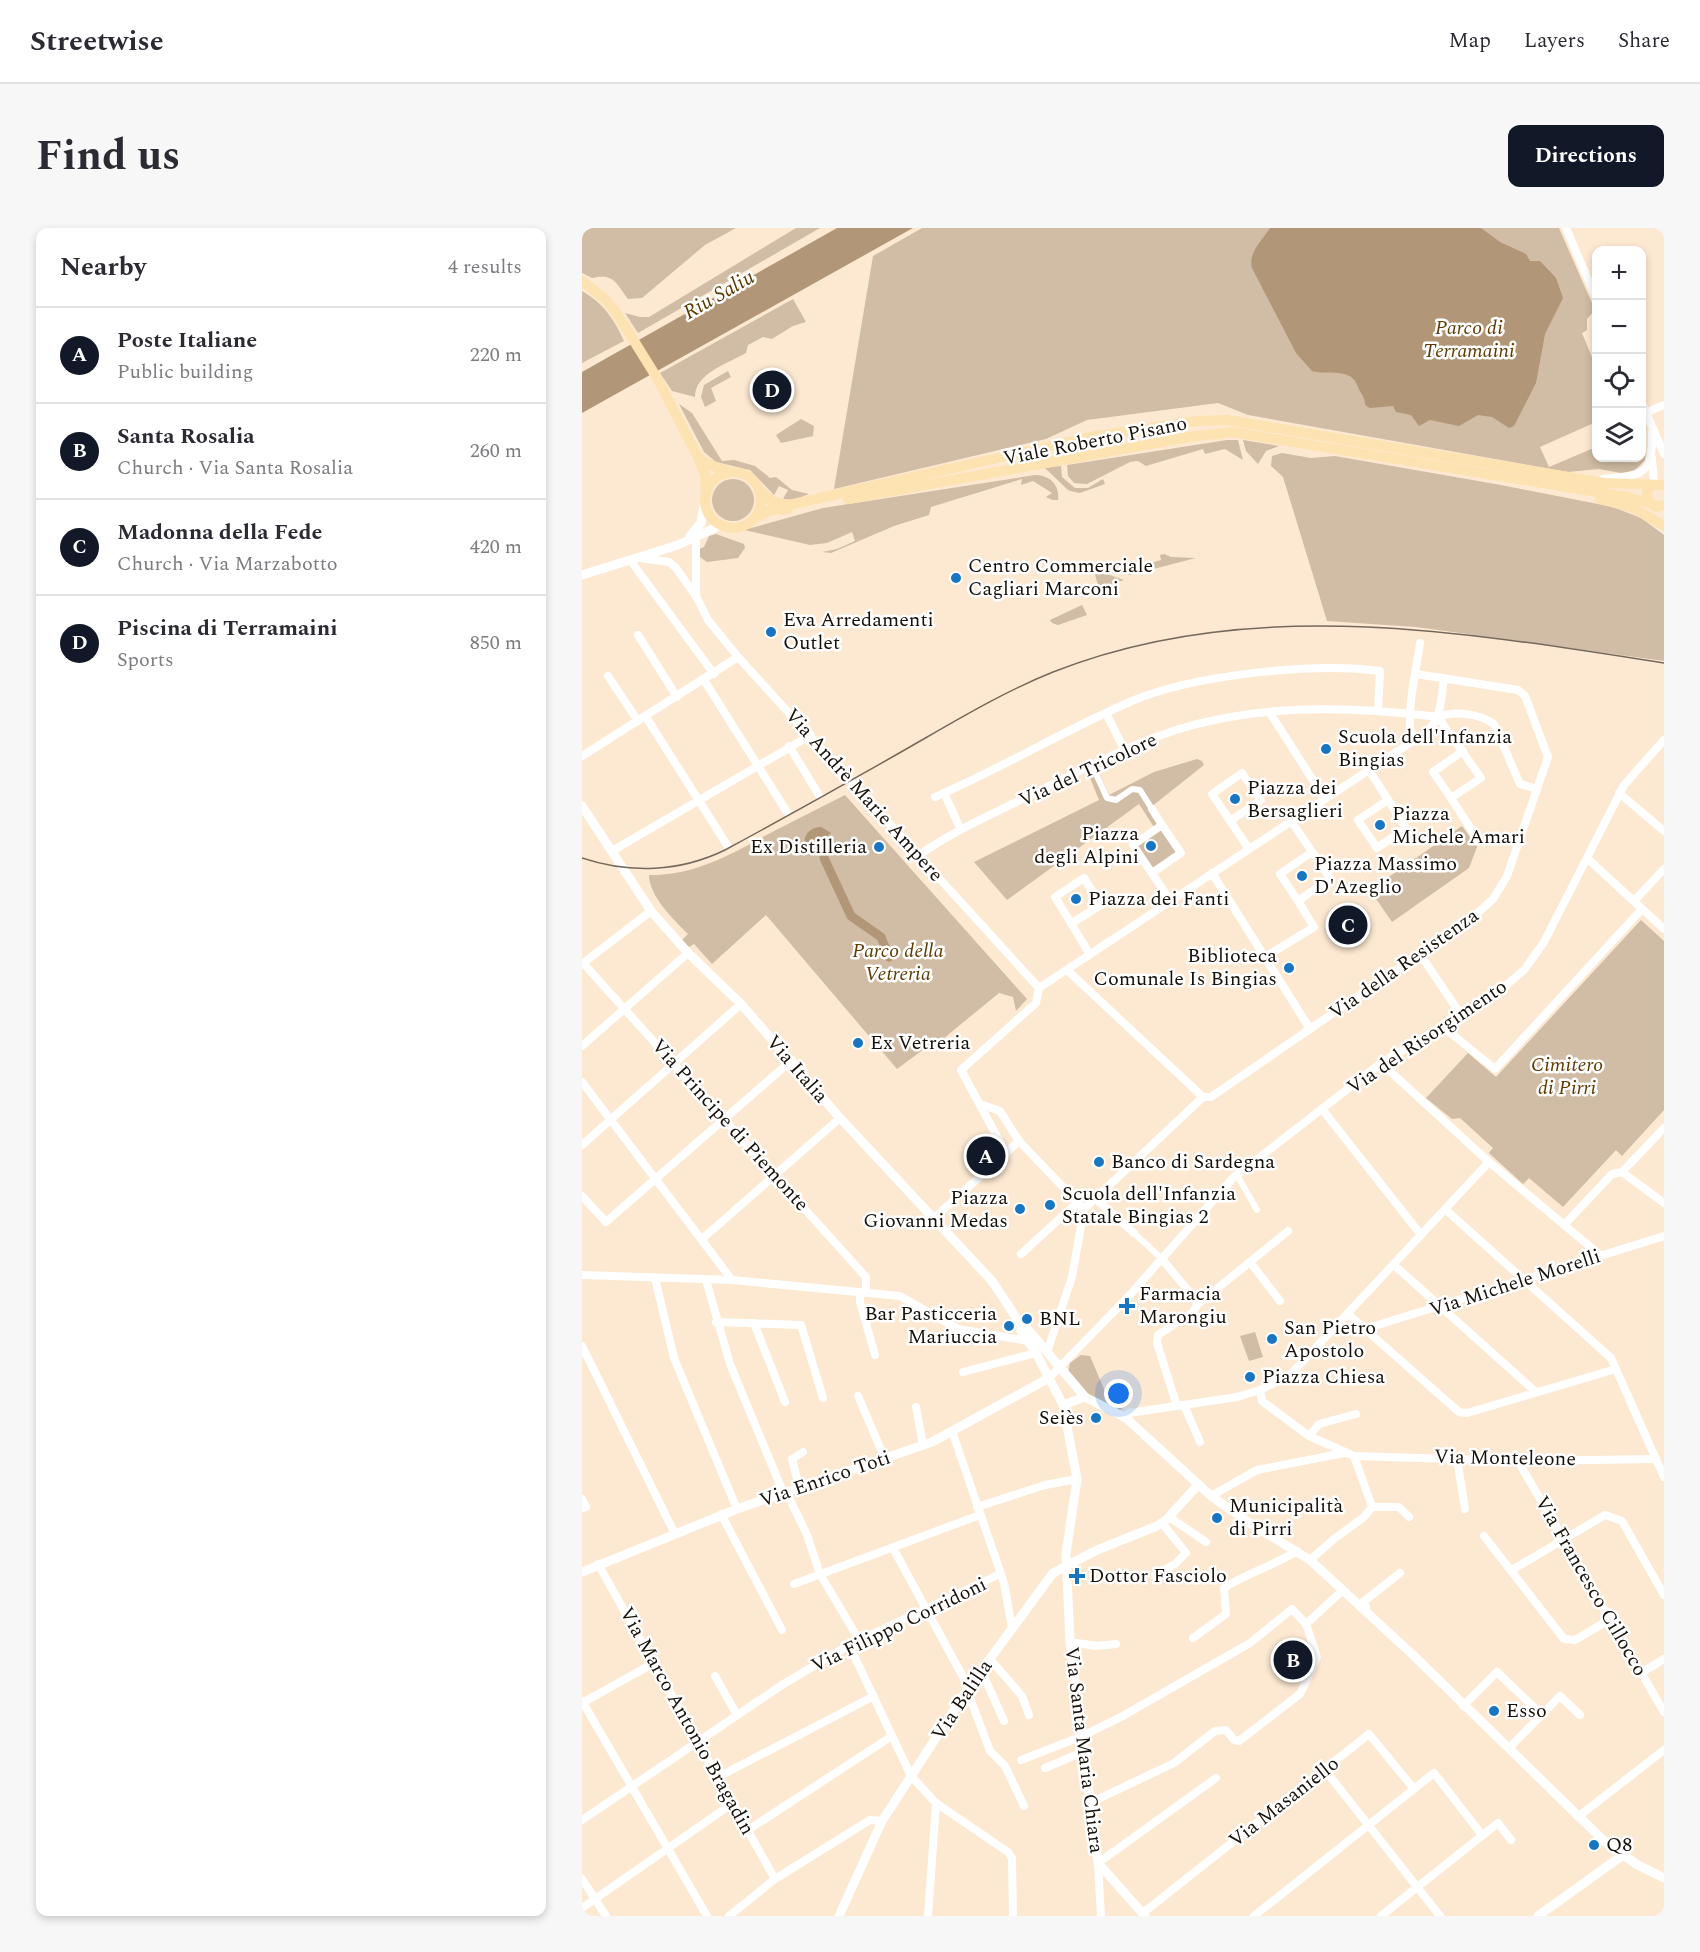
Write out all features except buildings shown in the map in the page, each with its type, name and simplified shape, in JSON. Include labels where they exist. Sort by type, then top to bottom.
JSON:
[{"type":"main road","points":[[582,281],[606,300],[631,334],[657,378],[705,474],[709,514],[721,525],[736,527],[752,520],[760,506],[759,490],[747,476],[718,469],[698,457]]},
{"type":"main road","name":"Viale Roberto Pisano","points":[[759,490],[773,502],[789,505],[1095,436],[1228,420],[1591,481],[1656,485]]},
{"type":"main road","name":"Viale Roberto Pisano","points":[[752,520],[770,510],[824,503],[1221,433],[1282,440],[1627,497],[1656,505]]},
{"type":"main road","points":[[706,499],[716,478],[730,472]]},
{"type":"main road","points":[[1656,485],[1647,492],[1664,518]]},
{"type":"main road","name":"Viale Roberto Pisano","points":[[1551,486],[1561,491],[1633,508],[1664,526]]},
{"type":"street","points":[[1566,228],[1592,289]]},
{"type":"street","points":[[1646,413],[1664,405]]},
{"type":"street","points":[[1646,416],[1664,454]]},
{"type":"street","points":[[1652,432],[1656,485]]},
{"type":"street","points":[[1591,481],[1630,477],[1645,468],[1653,457]]},
{"type":"street","points":[[678,545],[695,532],[701,523],[706,499]]},
{"type":"street","points":[[582,575],[678,545],[721,525]]},
{"type":"street","name":"Via Andrè Marie Ampere","points":[[696,537],[696,596]]},
{"type":"street","points":[[634,559],[714,674]]},
{"type":"street","name":"Via Andrè Marie Ampere","points":[[634,559],[669,562],[696,596],[708,620],[738,657],[1039,988]]},
{"type":"street","points":[[638,635],[677,697]]},
{"type":"street","points":[[1413,741],[1410,734],[1411,714],[1420,643]]},
{"type":"street","points":[[582,756],[738,657]]},
{"type":"street","points":[[935,797],[1134,700],[1199,683],[1266,673],[1328,669],[1380,671],[1378,711]]},
{"type":"street","name":"Via della Resistenza","points":[[1084,1209],[1203,1097],[1211,1097],[1420,954],[1483,910],[1501,889],[1548,757],[1525,696],[1518,690],[1416,674]]},
{"type":"street","points":[[608,676],[639,721]]},
{"type":"street","points":[[1006,1152],[961,1070],[1036,1003],[1039,988],[1433,727],[1438,717],[1444,678]]},
{"type":"street","points":[[704,680],[787,812]]},
{"type":"street","name":"Via del Tricolore","points":[[919,855],[961,830],[1124,749],[1200,724],[1270,713],[1322,709],[1411,714]]},
{"type":"street","points":[[1411,714],[1438,717],[1449,712],[1486,719],[1494,724],[1520,784],[1537,789]]},
{"type":"street","points":[[1106,713],[1124,749]]},
{"type":"street","points":[[1270,713],[1325,799]]},
{"type":"street","points":[[646,717],[727,845]]},
{"type":"street","points":[[1438,717],[1481,778],[1451,798]]},
{"type":"street","points":[[612,851],[757,764],[811,735]]},
{"type":"street","name":"Via del Risorgimento","points":[[1059,1368],[1162,1259],[1237,1175],[1381,1063],[1496,994],[1525,969],[1544,942],[1588,859],[1619,793],[1664,740]]},
{"type":"street","points":[[789,746],[819,795]]},
{"type":"street","points":[[1463,751],[1433,772],[1476,837]]},
{"type":"street","points":[[1092,765],[1107,798],[1116,800],[1132,789],[1140,790],[1181,853],[1152,873]]},
{"type":"street","points":[[1369,770],[1406,828],[1377,848],[1359,820],[1388,800]]},
{"type":"street","points":[[1230,821],[1261,800],[1242,773],[1212,794],[1230,821],[1249,849]]},
{"type":"street","points":[[944,793],[961,830]]},
{"type":"street","points":[[1619,793],[1664,831]]},
{"type":"street","name":"Via Italia","points":[[582,806],[651,911],[688,953],[741,1004],[840,1118],[992,1281],[1021,1325]]},
{"type":"street","points":[[1292,821],[1330,878],[1298,901]]},
{"type":"street","points":[[1162,825],[1133,844],[1170,900]]},
{"type":"street","points":[[1265,957],[1314,927],[1280,874],[1312,852]]},
{"type":"street","points":[[1588,859],[1664,929]]},
{"type":"street","points":[[1634,901],[1664,868]]},
{"type":"street","points":[[1212,873],[1310,1029]]},
{"type":"street","points":[[1072,923],[1101,904],[1084,878],[1055,897],[1089,953]]},
{"type":"street","points":[[1442,1026],[1495,1068],[1642,909]]},
{"type":"street","points":[[583,963],[651,911]]},
{"type":"street","points":[[582,1046],[688,953]]},
{"type":"street","points":[[1420,954],[1461,1015]]},
{"type":"street","name":"Via Principe di Piemonte","points":[[583,963],[626,1008],[866,1277],[860,1302],[875,1355]]},
{"type":"street","points":[[1066,970],[1203,1097]]},
{"type":"street","points":[[582,1144],[741,1004]]},
{"type":"street","points":[[582,1197],[606,1222],[726,1120],[792,1060]]},
{"type":"street","points":[[1381,1063],[1490,1162],[1600,1255]]},
{"type":"street","points":[[582,1082],[732,1280]]},
{"type":"street","points":[[980,1104],[1000,1111],[1019,1141],[1084,1209],[1072,1277],[1047,1352]]},
{"type":"street","points":[[1322,1109],[1422,1235]]},
{"type":"street","points":[[702,1239],[840,1118]]},
{"type":"street","points":[[1564,1225],[1612,1174],[1622,1172],[1664,1128]]},
{"type":"street","points":[[933,1219],[1019,1141]]},
{"type":"street","points":[[1124,1417],[1129,1413],[1237,1397],[1260,1390],[1290,1375],[1490,1162]]},
{"type":"street","points":[[1622,1172],[1664,1203]]},
{"type":"street","points":[[1237,1175],[1257,1210]]},
{"type":"street","points":[[1095,1198],[1162,1259],[1196,1300],[1197,1305]]},
{"type":"street","points":[[1021,1254],[1078,1202]]},
{"type":"street","points":[[1446,1210],[1602,1350],[1616,1369],[1664,1477]]},
{"type":"street","points":[[1200,1442],[1180,1405],[1156,1339],[1158,1335],[1193,1311],[1197,1305],[1288,1231]]},
{"type":"street","name":"Via Michele Morelli","points":[[1365,1329],[1664,1236]]},
{"type":"street","points":[[1250,1262],[1280,1301]]},
{"type":"street","points":[[1394,1265],[1536,1392]]},
{"type":"street","points":[[582,1275],[732,1280],[863,1292],[909,1299],[958,1329],[1028,1341]]},
{"type":"street","points":[[655,1278],[674,1358],[737,1509]]},
{"type":"street","points":[[705,1280],[730,1364],[785,1491],[807,1535],[820,1574],[859,1640]]},
{"type":"street","points":[[1348,1314],[1460,1412],[1467,1413],[1616,1369]]},
{"type":"street","points":[[716,1322],[801,1325],[822,1398]]},
{"type":"street","points":[[754,1323],[785,1402]]},
{"type":"street","points":[[1067,1565],[1077,1479],[1063,1408],[1036,1353],[1021,1331],[1021,1325],[1025,1326],[1085,1398],[1124,1417],[1211,1496],[1310,1560],[1579,1816],[1623,1855],[1664,1878]]},
{"type":"street","points":[[582,1346],[674,1532]]},
{"type":"street","points":[[963,1372],[1036,1353]]},
{"type":"street","name":"Via Enrico Toti","points":[[582,1572],[721,1514],[923,1445],[1049,1378],[1059,1368]]},
{"type":"street","name":"Via Monteleone","points":[[1260,1390],[1262,1401],[1309,1436],[1354,1456],[1518,1461],[1656,1459]]},
{"type":"street","points":[[858,1396],[885,1459]]},
{"type":"street","points":[[1063,1408],[1085,1398]]},
{"type":"street","points":[[916,1407],[923,1445]]},
{"type":"street","points":[[1309,1436],[1319,1424],[1356,1414]]},
{"type":"street","points":[[952,1431],[1000,1574],[1012,1628]]},
{"type":"street","points":[[799,1487],[792,1459],[803,1452]]},
{"type":"street","points":[[1211,1496],[1257,1470],[1345,1453]]},
{"type":"street","points":[[1354,1456],[1372,1507]]},
{"type":"street","points":[[1456,1459],[1465,1509]]},
{"type":"street","name":"Via Francesco Cillocco","points":[[1518,1461],[1561,1539],[1664,1712]]},
{"type":"street","points":[[794,1584],[893,1548],[1045,1485],[1077,1479]]},
{"type":"street","points":[[1166,1520],[1198,1485]]},
{"type":"street","points":[[1310,1560],[1364,1517],[1372,1507],[1401,1505],[1409,1516]]},
{"type":"street","points":[[721,1514],[782,1630]]},
{"type":"street","points":[[1512,1570],[1596,1518],[1605,1515],[1615,1516],[1622,1521],[1664,1595]]},
{"type":"street","points":[[1166,1520],[1206,1542]]},
{"type":"street","points":[[1155,1575],[1174,1564],[1186,1553],[1166,1520]]},
{"type":"street","name":"Via Balilla","points":[[839,1916],[882,1821],[981,1670],[1053,1573],[1166,1520]]},
{"type":"street","points":[[1484,1536],[1563,1639],[1575,1640],[1609,1620]]},
{"type":"street","points":[[893,1548],[968,1689],[990,1751],[1005,1766],[1024,1806]]},
{"type":"street","points":[[1193,1638],[1226,1614],[1224,1588],[1245,1575],[1270,1568],[1297,1551]]},
{"type":"street","name":"Via Marco Antonio Bragadin","points":[[598,1564],[775,1879]]},
{"type":"street","name":"Via Santa Maria Chiara","points":[[1067,1565],[1070,1642],[1080,1737],[1092,1802],[1098,1863],[1142,1915]]},
{"type":"street","points":[[1363,1610],[1366,1607],[1363,1602],[1400,1573]]},
{"type":"street","name":"Via Filippo Corridoni","points":[[582,1820],[737,1715],[849,1645],[1000,1574]]},
{"type":"street","points":[[1306,1624],[1342,1591]]},
{"type":"street","points":[[1021,1760],[1080,1737],[1121,1717],[1250,1643],[1292,1609],[1306,1624],[1317,1658],[1300,1694],[1239,1741],[1226,1730],[1215,1731],[1174,1763],[1092,1802]]},
{"type":"street","points":[[1070,1642],[1097,1646],[1116,1644]]},
{"type":"street","points":[[849,1645],[911,1776],[936,1803],[1008,1852],[1012,1858],[1013,1916]]},
{"type":"street","points":[[990,1659],[1022,1696],[1029,1715]]},
{"type":"street","points":[[1641,1673],[1664,1659]]},
{"type":"street","points":[[654,1663],[582,1702],[707,1916]]},
{"type":"street","points":[[981,1670],[1004,1721]]},
{"type":"street","points":[[1463,1706],[1497,1672],[1541,1714]]},
{"type":"street","points":[[715,1676],[737,1715]]},
{"type":"street","points":[[718,1777],[874,1696]]},
{"type":"street","points":[[1509,1748],[1560,1696],[1580,1715]]},
{"type":"street","name":"Via Masaniello","points":[[1142,1915],[1369,1734],[1414,1789]]},
{"type":"street","points":[[748,1830],[892,1736]]},
{"type":"street","points":[[1579,1816],[1664,1750]]},
{"type":"street","points":[[1044,1768],[1083,1752]]},
{"type":"street","points":[[1325,1770],[1440,1916]]},
{"type":"street","points":[[1254,1916],[1434,1773],[1482,1835]]},
{"type":"street","points":[[1101,1916],[1098,1863],[1216,1778]]},
{"type":"street","points":[[582,1908],[733,1803]]},
{"type":"street","points":[[928,1916],[936,1803]]},
{"type":"street","points":[[729,1916],[775,1879],[870,1820],[882,1821]]},
{"type":"street","points":[[1381,1916],[1498,1823],[1511,1840]]},
{"type":"street","points":[[1538,1916],[1623,1855]]},
{"type":"street","points":[[582,1879],[606,1916]]},
{"type":"green space","points":[[582,228],[736,228],[705,245],[642,298],[628,299],[610,278],[592,278],[582,273]]},
{"type":"green space","points":[[796,228],[820,228],[638,333],[625,313],[649,317]]},
{"type":"green space","name":"Parco di Terramaini","points":[[922,228],[1559,228],[1592,303],[1592,313],[1587,319],[1587,330],[1582,333],[1592,357],[1592,424],[1540,447],[1549,467],[1592,449],[1592,462],[1643,462],[1634,471],[1621,473],[1599,469],[1568,472],[1248,415],[1218,403],[1087,420],[1046,439],[834,489],[873,256]]},
{"type":"green space","points":[[582,291],[607,312],[624,341],[582,363]]},
{"type":"green space","points":[[793,299],[806,322],[793,326],[772,339],[763,337],[748,345],[746,353],[706,375],[696,389],[695,397],[672,391],[660,373]]},
{"type":"green space","points":[[728,371],[731,377],[711,388],[716,401],[705,407],[701,397],[704,385]]},
{"type":"green space","points":[[679,404],[692,413],[722,461],[734,460],[755,466],[770,478],[776,477],[792,490],[809,494],[794,500],[783,499],[788,490],[779,486],[774,495],[750,470],[716,462],[704,452]]},
{"type":"green space","points":[[801,419],[814,426],[813,436],[781,443],[776,435]]},
{"type":"green space","points":[[1238,440],[1243,460],[1225,449],[1205,454],[1203,449],[1146,466],[1138,461],[1130,462],[1087,484],[1074,483],[1068,476],[1067,465]]},
{"type":"green space","points":[[1243,440],[1279,446],[1266,451],[1258,464],[1246,451]]},
{"type":"green space","points":[[1282,453],[1311,458],[1335,456],[1501,485],[1613,507],[1641,518],[1664,535],[1664,661],[1416,627],[1327,621],[1283,477],[1271,466],[1272,456]]},
{"type":"green space","points":[[1061,466],[1062,477],[1075,488],[1088,488],[1103,479],[1105,484],[1080,493],[1068,490],[1045,468]]},
{"type":"green space","points":[[1035,475],[1052,481],[1057,489],[1058,500],[1046,497],[1052,493],[1033,481],[1021,485],[1022,479],[931,507],[929,515],[894,526],[831,553],[822,552],[837,549],[855,541],[852,532],[827,543],[810,545],[744,530],[823,508]]},
{"type":"green space","points":[[733,479],[741,480],[748,485],[753,492],[753,508],[748,515],[741,520],[733,521],[725,520],[718,515],[713,508],[712,500],[713,492],[718,485],[725,480]]},
{"type":"green space","points":[[716,534],[744,544],[745,548],[738,558],[707,562],[700,557],[699,549],[704,547],[709,536]]},
{"type":"green space","points":[[1160,555],[1171,557],[1196,558],[1130,575],[1099,564],[1116,567],[1124,565],[1126,570],[1161,560]]},
{"type":"green space","points":[[1082,565],[1124,580],[1099,589],[1094,571]]},
{"type":"green space","points":[[1082,605],[1087,615],[1058,625],[1050,620]]},
{"type":"green space","points":[[1197,759],[1204,765],[1151,807],[1181,853],[1152,873],[1133,845],[1156,830],[1139,804],[1007,900],[974,862],[1099,800],[1088,773],[1097,768],[1109,795],[1154,772]]},
{"type":"green space","name":"Parco della Vetreria","points":[[845,795],[1027,999],[1016,1011],[1013,997],[999,993],[938,1043],[932,1043],[897,1069],[766,915],[712,964],[694,944],[689,947],[682,940],[688,934],[663,907],[650,883],[649,875],[683,871],[714,861]]},
{"type":"green space","points":[[1462,826],[1477,847],[1469,868],[1392,922],[1370,890]]},
{"type":"green space","name":"Cimitero di Pirri","points":[[1641,920],[1664,941],[1664,1110],[1622,1156],[1616,1150],[1563,1207],[1529,1178],[1523,1184],[1489,1153],[1493,1148],[1460,1118],[1452,1119],[1426,1098],[1468,1053],[1496,1077]]},
{"type":"green space","points":[[1255,1332],[1263,1357],[1249,1361],[1240,1336]]},
{"type":"green space","points":[[1081,1355],[1090,1356],[1109,1401],[1123,1409],[1119,1410],[1088,1395],[1068,1373],[1070,1363]]},
{"type":"water","name":"Riu Saliu","points":[[837,228],[913,228],[582,413],[582,372]]},
{"type":"water","points":[[1270,228],[1481,228],[1500,242],[1526,254],[1530,261],[1540,261],[1556,278],[1563,298],[1545,334],[1536,383],[1514,426],[1509,428],[1492,417],[1478,415],[1459,426],[1430,420],[1419,426],[1411,415],[1396,412],[1393,406],[1370,408],[1365,405],[1355,380],[1350,376],[1312,371],[1296,353],[1252,268],[1251,262],[1256,247]]},
{"type":"water","points":[[821,827],[831,833],[807,853],[806,835]]},
{"type":"waterway","points":[[824,858],[851,916],[881,937],[889,957]]},
{"type":"tram line","points":[[582,858],[618,867],[655,868],[690,863],[708,857],[794,812],[979,707],[1034,680],[1127,648],[1203,633],[1279,627],[1357,627],[1434,632],[1511,640],[1664,663]]},
{"type":"place","name":"Piscina di Terramaini","points":[[772,390]]},
{"type":"place","name":"Centro Commerciale Cagliari Marconi","points":[[956,578]]},
{"type":"place","name":"Eva Arredamenti Outlet","points":[[771,632]]},
{"type":"place","name":"Scuola dell'Infanzia Bingias","points":[[1326,749]]},
{"type":"place","name":"Piazza dei Bersaglieri","points":[[1235,799]]},
{"type":"place","name":"Piazza Michele Amari","points":[[1380,825]]},
{"type":"place","name":"Piazza degli Alpini","points":[[1151,846]]},
{"type":"place","name":"Ex Distilleria","points":[[879,847]]},
{"type":"place","name":"Piazza Massimo D'Azeglio","points":[[1302,876]]},
{"type":"place","name":"Piazza dei Fanti","points":[[1076,899]]},
{"type":"place","name":"Madonna della Fede","points":[[1348,925]]},
{"type":"place","name":"Biblioteca Comunale Is Bingias","points":[[1289,968]]},
{"type":"place","name":"Ex Vetreria","points":[[858,1043]]},
{"type":"place","name":"Poste Italiane","points":[[986,1156]]},
{"type":"place","name":"Banco di Sardegna","points":[[1099,1162]]},
{"type":"place","name":"Scuola dell'Infanzia Statale Bingias 2","points":[[1050,1205]]},
{"type":"place","name":"Piazza Giovanni Medas","points":[[1020,1209]]},
{"type":"place","name":"Farmacia Marongiu","points":[[1127,1306]]},
{"type":"place","name":"BNL","points":[[1027,1319]]},
{"type":"place","name":"Bar Pasticceria Mariuccia","points":[[1009,1326]]},
{"type":"place","name":"San Pietro Apostolo","points":[[1272,1339]]},
{"type":"place","name":"Piazza Chiesa","points":[[1250,1377]]},
{"type":"place","name":"Seiès","points":[[1096,1418]]},
{"type":"place","name":"Municipalità di Pirri","points":[[1217,1518]]},
{"type":"place","name":"Dottor Fasciolo","points":[[1077,1576]]},
{"type":"place","name":"Santa Rosalia","points":[[1293,1660]]},
{"type":"place","name":"Esso","points":[[1494,1711]]},
{"type":"place","name":"Q8","points":[[1594,1845]]}]
